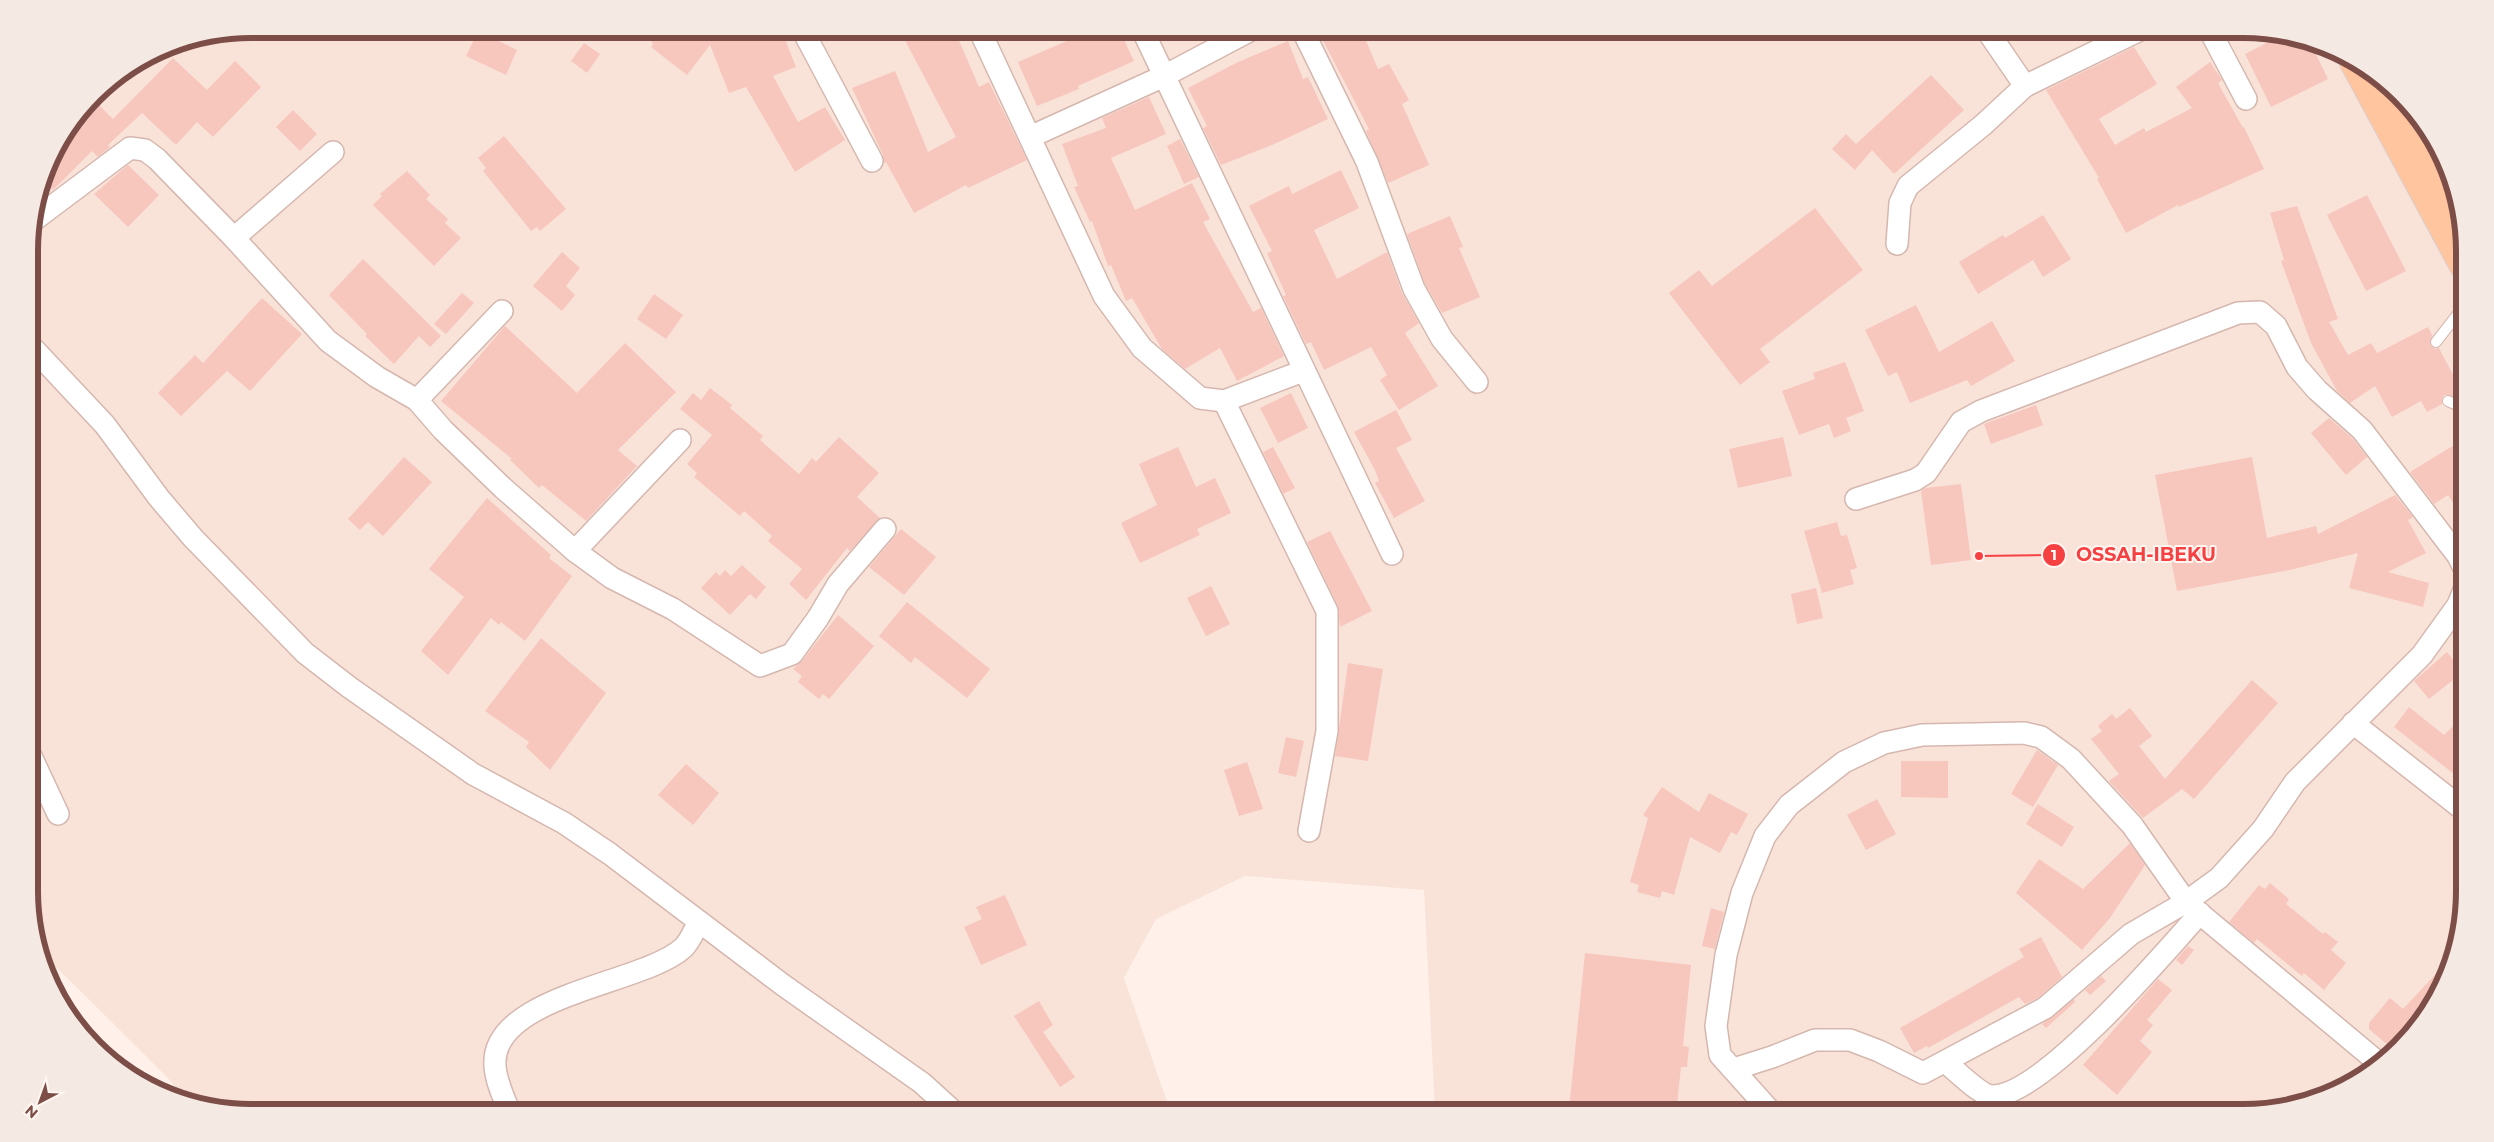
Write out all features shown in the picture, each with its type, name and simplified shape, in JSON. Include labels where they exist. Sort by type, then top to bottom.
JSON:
[{"type":"main road","points":[[2365,75],[2419,145],[2448,193]]},
{"type":"main road","points":[[2402,108],[2419,145],[2456,244]]},
{"type":"street","points":[[807,38],[872,161]]},
{"type":"street","points":[[982,38],[1104,296],[1142,348],[1200,398],[1224,401],[1303,371]]},
{"type":"street","points":[[1146,38],[1303,371],[1392,554]]},
{"type":"street","points":[[1030,137],[1164,76],[1236,38]]},
{"type":"street","points":[[1306,38],[1366,162],[1414,289],[1442,339],[1476,382]]},
{"type":"street","points":[[1992,38],[2025,86]]},
{"type":"street","points":[[1896,244],[1900,203],[1908,186],[1983,125],[2025,86],[2124,38]]},
{"type":"street","points":[[2214,38],[2246,99]]},
{"type":"street","points":[[41,215],[130,148],[144,150],[157,159],[234,238],[328,341],[377,377],[417,400],[443,430],[575,551],[612,578],[673,609],[760,666],[792,654],[818,618],[838,584],[885,529]]},
{"type":"street","points":[[234,238],[333,152]]},
{"type":"street","points":[[417,400],[502,311]]},
{"type":"street","points":[[1856,499],[1926,473],[1961,422],[1981,411],[2238,312],[2260,312],[2276,326],[2298,367],[2312,384],[2362,430],[2456,553]]},
{"type":"street","points":[[38,353],[105,425],[159,498],[193,538],[305,653],[349,687],[473,774],[564,823],[610,854],[783,985],[922,1083],[945,1104]]},
{"type":"street","points":[[1224,401],[1326,611],[1327,731],[1309,831]]},
{"type":"street","points":[[575,551],[680,440]]},
{"type":"street","points":[[1945,1062],[1984,1094],[1993,1096],[2005,1093],[2033,1078],[2070,1049],[2141,981],[2193,908],[2263,829],[2294,782],[2422,655],[2456,608]]},
{"type":"street","points":[[2353,723],[2456,803]]},
{"type":"street","points":[[1764,1104],[1734,1068],[1720,1055],[1716,1026],[1726,955],[1742,893],[1765,836],[1789,805],[1844,762],[1884,743],[1922,736],[2024,733],[2041,737],[2071,759],[2132,825],[2193,908],[2374,1059]]},
{"type":"street","points":[[38,771],[58,814]]},
{"type":"street","points":[[1734,1068],[1772,1057],[1815,1040],[1850,1040],[1878,1050],[1923,1073],[2044,1008],[2131,934],[2193,908]]},
{"type":"street","points":[[506,1104],[499,1086],[495,1065],[498,1047],[509,1029],[529,1015],[562,998],[662,960],[683,948],[699,922]]},
{"type":"lane","points":[[2436,342],[2456,316]]},
{"type":"lane","points":[[2448,401],[2456,405]]},
{"type":"shaded area","points":[[237,38],[2257,38],[2271,39],[2312,49],[2362,73],[2384,90],[2404,110],[2421,132],[2445,182],[2455,223],[2456,237],[2455,919],[2440,973],[2421,1010],[2404,1032],[2384,1052],[2362,1069],[2312,1093],[2271,1103],[2257,1104],[1435,1104],[1424,890],[1245,876],[1156,919],[1124,978],[1168,1104],[223,1103],[179,1092],[166,1076],[59,970],[51,965],[49,960],[39,919],[38,905],[39,223],[54,169],[73,132],[90,110],[110,90],[132,73],[182,49],[223,39]]},
{"type":"building","points":[[475,38],[492,38],[517,50],[506,75],[466,56]]},
{"type":"building","points":[[649,38],[785,38],[796,67],[773,76],[798,122],[825,107],[845,140],[795,172],[746,87],[729,93],[710,45],[687,75],[651,47],[653,44]]},
{"type":"building","points":[[904,38],[958,38],[979,87],[989,82],[1027,160],[968,188],[966,185],[914,213],[886,162],[884,163],[883,155],[852,88],[895,71],[928,152],[956,137]]},
{"type":"building","points":[[1066,38],[1123,38],[1134,61],[1078,86],[1079,89],[1037,106],[1018,62],[1067,41]]},
{"type":"building","points":[[1322,38],[1365,38],[1378,69],[1389,64],[1409,100],[1402,104],[1429,165],[1388,183],[1366,131],[1369,129]]},
{"type":"building","points":[[2273,39],[2312,49],[2328,79],[2271,107],[2245,54]]},
{"type":"building","points":[[1288,41],[1303,79],[1308,77],[1328,119],[1272,145],[1221,165],[1203,128],[1207,126],[1188,88],[1238,62]]},
{"type":"building","points":[[584,43],[600,54],[587,73],[571,61]]},
{"type":"building","points":[[2134,47],[2157,84],[2099,119],[2115,145],[2144,128],[2146,132],[2192,108],[2176,87],[2210,62],[2222,80],[2218,83],[2244,127],[2264,169],[2179,207],[2178,205],[2126,233],[2097,179],[2099,178],[2046,90]]},
{"type":"building","points":[[173,58],[207,90],[235,61],[261,87],[213,137],[197,122],[176,145],[142,113],[98,157],[92,151],[53,190],[48,186],[66,144],[90,110],[97,103],[113,119]]},
{"type":"building","points":[[1931,75],[1964,110],[1894,174],[1872,150],[1855,170],[1832,149],[1846,134],[1856,144]]},
{"type":"building","points":[[1149,97],[1166,134],[1111,158],[1135,210],[1192,183],[1210,219],[1203,222],[1253,312],[1261,308],[1284,356],[1237,381],[1220,348],[1185,369],[1162,349],[1132,298],[1126,301],[1111,265],[1108,266],[1092,221],[1090,222],[1074,187],[1078,186],[1062,144],[1106,128],[1102,118]]},
{"type":"building","points":[[293,110],[317,134],[300,151],[276,127]]},
{"type":"building","points":[[504,136],[566,209],[540,231],[537,227],[531,231],[483,171],[486,168],[478,158]]},
{"type":"building","points":[[1180,139],[1199,177],[1184,184],[1167,146]]},
{"type":"building","points":[[128,165],[159,195],[128,227],[94,194]]},
{"type":"building","points":[[1341,170],[1359,208],[1314,230],[1337,279],[1387,252],[1402,293],[1419,323],[1405,333],[1438,386],[1399,410],[1380,380],[1387,375],[1371,347],[1324,370],[1311,342],[1306,344],[1283,296],[1286,295],[1267,253],[1272,251],[1249,206],[1289,186],[1292,194]]},
{"type":"building","points":[[407,171],[430,195],[426,199],[448,219],[445,223],[461,238],[434,266],[373,205],[382,196],[380,194]]},
{"type":"building","points":[[2367,195],[2406,271],[2366,291],[2327,215]]},
{"type":"building","points":[[2297,206],[2338,319],[2329,322],[2348,355],[2371,343],[2377,353],[2428,327],[2432,335],[2430,345],[2435,349],[2439,348],[2456,381],[2456,397],[2444,395],[2442,404],[2427,412],[2421,401],[2392,417],[2375,386],[2350,403],[2337,391],[2311,343],[2281,261],[2284,260],[2270,213]]},
{"type":"building","points":[[1815,208],[1863,270],[1760,349],[1770,362],[1740,385],[1669,293],[1699,270],[1712,286]]},
{"type":"building","points":[[2043,215],[2071,259],[2043,277],[2033,260],[1978,294],[1959,262],[2003,235],[2005,238]]},
{"type":"building","points":[[1450,216],[1463,247],[1459,248],[1480,297],[1442,313],[1425,284],[1407,234]]},
{"type":"building","points":[[562,252],[580,268],[566,286],[575,295],[562,311],[533,286]]},
{"type":"building","points":[[363,259],[441,336],[430,347],[419,336],[394,364],[365,336],[367,334],[329,295]]},
{"type":"building","points":[[462,293],[474,303],[446,334],[434,324]]},
{"type":"building","points":[[654,294],[683,315],[666,339],[637,319]]},
{"type":"building","points":[[262,298],[302,334],[250,391],[227,371],[181,416],[158,393],[195,355],[203,363]]},
{"type":"building","points":[[1916,305],[1939,352],[1992,321],[2015,361],[1971,386],[1967,380],[1910,403],[1897,372],[1888,376],[1865,330]]},
{"type":"building","points":[[505,326],[577,393],[625,343],[676,392],[618,450],[637,466],[586,521],[542,485],[539,488],[510,460],[512,459],[441,401]]},
{"type":"building","points":[[1845,362],[1864,411],[1846,418],[1851,431],[1834,438],[1829,424],[1799,435],[1782,391],[1815,379],[1813,373]]},
{"type":"building","points":[[710,388],[732,405],[730,408],[763,436],[760,440],[799,474],[812,458],[816,462],[839,437],[879,473],[857,497],[880,518],[850,551],[847,548],[806,600],[789,584],[802,569],[768,541],[772,536],[744,511],[740,516],[694,477],[697,473],[687,464],[712,435],[680,409],[693,393],[701,400]]},
{"type":"building","points":[[1291,393],[1308,428],[1278,443],[1260,408]]},
{"type":"building","points":[[2036,405],[2043,425],[1991,444],[1984,424]]},
{"type":"building","points":[[1396,410],[1412,440],[1396,448],[1425,501],[1394,518],[1375,483],[1379,481],[1375,470],[1354,432]]},
{"type":"building","points":[[2329,418],[2353,439],[2367,457],[2346,475],[2311,433]]},
{"type":"building","points":[[1783,437],[1792,476],[1738,488],[1729,449]]},
{"type":"building","points":[[2456,444],[2456,508],[2448,495],[2434,504],[2410,472]]},
{"type":"building","points":[[1178,447],[1196,487],[1215,478],[1231,513],[1197,529],[1200,535],[1140,563],[1121,523],[1157,505],[1139,464]]},
{"type":"building","points":[[1273,447],[1295,488],[1283,494],[1263,452]]},
{"type":"building","points":[[404,457],[432,482],[383,536],[368,522],[360,530],[348,519]]},
{"type":"building","points":[[2252,457],[2267,538],[2316,526],[2318,534],[2395,495],[2413,517],[2408,520],[2426,553],[2388,572],[2429,583],[2423,607],[2349,588],[2358,553],[2290,570],[2177,591],[2155,475]]},
{"type":"building","points":[[1961,484],[1971,560],[1931,565],[1921,491],[1925,488]]},
{"type":"building","points":[[487,498],[551,555],[549,558],[572,576],[525,641],[501,622],[499,625],[491,618],[448,675],[421,651],[464,597],[429,569]]},
{"type":"building","points":[[1837,522],[1841,536],[1847,535],[1857,568],[1850,570],[1854,584],[1822,593],[1804,531]]},
{"type":"building","points":[[901,529],[936,557],[904,595],[869,567]]},
{"type":"building","points":[[1330,531],[1372,611],[1340,627],[1338,606],[1307,542]]},
{"type":"building","points":[[742,565],[766,587],[756,599],[750,594],[730,615],[701,588],[716,572],[720,576],[725,570],[731,576]]},
{"type":"building","points":[[1211,586],[1230,624],[1206,636],[1187,598]]},
{"type":"building","points":[[1816,588],[1823,618],[1797,624],[1791,594]]},
{"type":"building","points":[[907,602],[990,669],[967,698],[915,657],[911,663],[879,636]]},
{"type":"building","points":[[838,615],[874,646],[829,699],[823,694],[819,699],[798,682],[802,676],[793,669],[802,661]]},
{"type":"building","points":[[541,638],[606,693],[550,770],[526,747],[529,742],[485,711]]},
{"type":"building","points":[[2447,652],[2456,663],[2456,678],[2429,699],[2414,681]]},
{"type":"building","points":[[1348,663],[1383,669],[1368,761],[1335,756]]},
{"type":"building","points":[[2252,680],[2278,703],[2194,799],[2182,789],[2143,818],[2109,781],[2119,774],[2091,739],[2102,731],[2098,726],[2112,714],[2116,719],[2130,708],[2152,736],[2139,746],[2165,779]]},
{"type":"building","points":[[2409,707],[2444,735],[2456,724],[2456,771],[2454,774],[2394,727]]},
{"type":"building","points":[[1286,737],[1304,741],[1296,777],[1278,773]]},
{"type":"building","points":[[2037,750],[2058,765],[2033,807],[2011,794]]},
{"type":"building","points":[[1901,761],[1948,761],[1948,798],[1901,797]]},
{"type":"building","points":[[1247,762],[1263,809],[1239,816],[1224,770]]},
{"type":"building","points":[[686,764],[719,793],[693,825],[658,795]]},
{"type":"building","points":[[1662,787],[1699,812],[1709,793],[1748,814],[1737,835],[1731,832],[1720,853],[1690,837],[1674,895],[1662,891],[1660,898],[1637,892],[1639,885],[1630,882],[1648,818],[1643,815]]},
{"type":"building","points":[[1877,799],[1896,834],[1866,850],[1847,815]]},
{"type":"building","points":[[2038,804],[2074,827],[2062,847],[2026,824]]},
{"type":"building","points":[[2130,843],[2145,865],[2110,918],[2082,950],[2016,893],[2039,859],[2083,889]]},
{"type":"building","points":[[2270,883],[2289,899],[2286,904],[2323,934],[2325,932],[2338,942],[2331,950],[2346,963],[2324,990],[2304,973],[2302,976],[2257,939],[2254,943],[2229,922],[2259,885],[2265,889]]},
{"type":"building","points":[[1005,895],[1027,945],[981,965],[964,927],[982,919],[976,907]]},
{"type":"building","points":[[1711,908],[1724,912],[1715,949],[1702,946]]},
{"type":"building","points":[[2041,937],[2062,977],[2038,998],[2025,1004],[2019,997],[1928,1048],[1927,1046],[1914,1053],[1900,1028],[2024,957],[2019,949]]},
{"type":"building","points":[[2188,946],[2194,950],[2182,965],[2176,960]]},
{"type":"building","points":[[1585,953],[1691,965],[1683,1046],[1689,1047],[1687,1067],[1681,1067],[1677,1104],[1570,1104]]},
{"type":"building","points":[[2442,967],[2421,1010],[2390,1046],[2369,1029],[2369,1023],[2390,998],[2403,1009]]},
{"type":"building","points":[[2101,976],[2106,981],[2090,995],[2085,990]]},
{"type":"building","points":[[2158,979],[2172,990],[2147,1020],[2153,1025],[2140,1041],[2152,1052],[2117,1095],[2083,1065]]},
{"type":"building","points":[[2074,999],[2075,1002],[2046,1028],[2042,1024]]},
{"type":"building","points":[[1039,1001],[1053,1025],[1043,1032],[1075,1077],[1060,1087],[1014,1016]]},
{"type":"place","name":"OSSAH-IBEKU","points":[[1979,556]]}]
